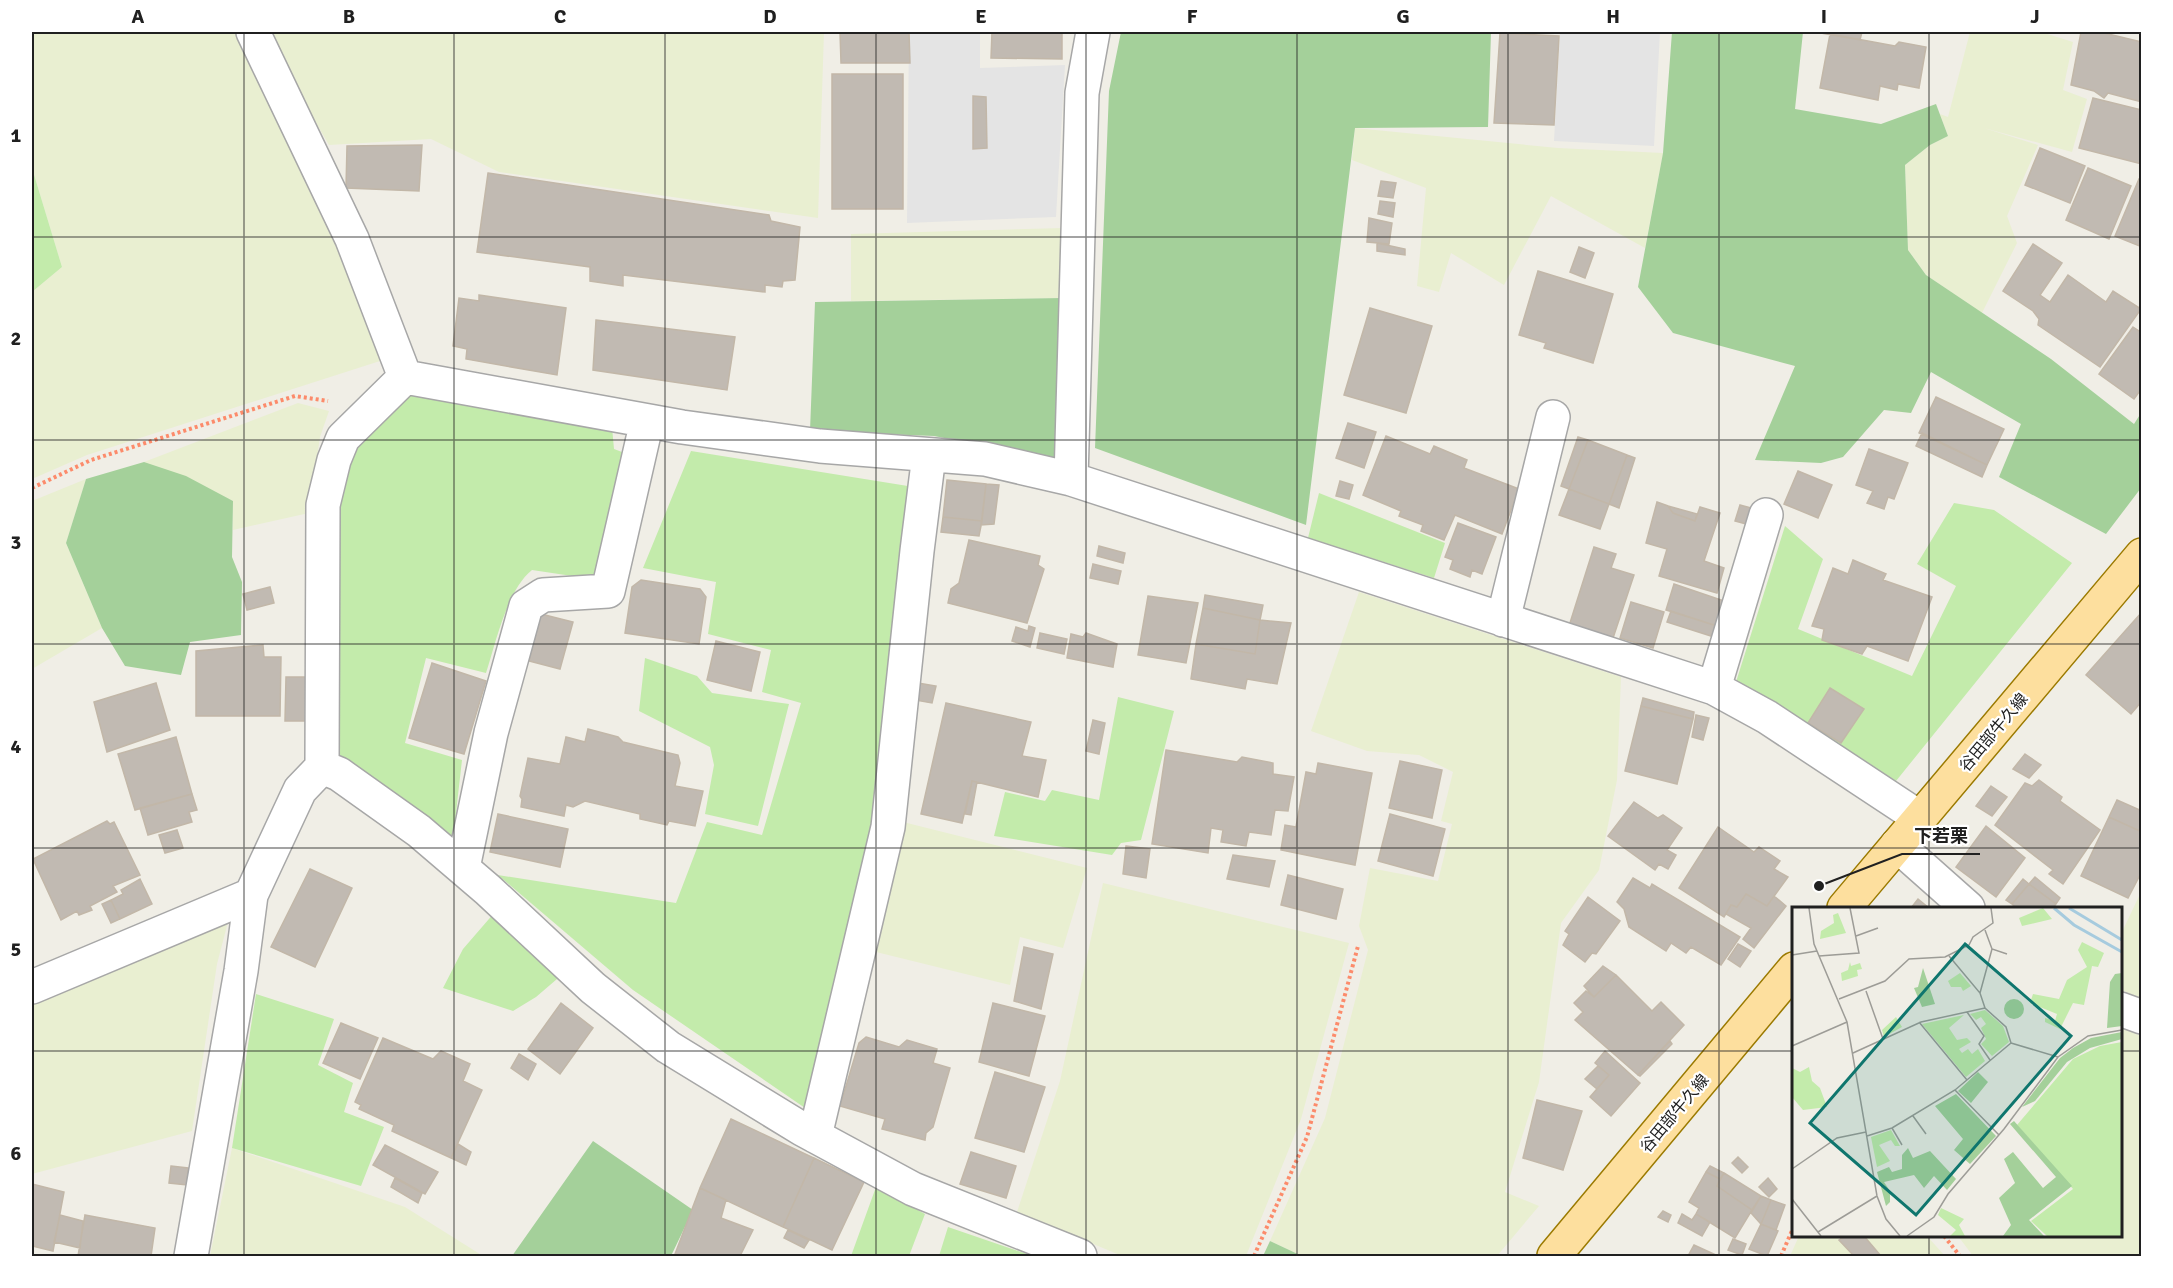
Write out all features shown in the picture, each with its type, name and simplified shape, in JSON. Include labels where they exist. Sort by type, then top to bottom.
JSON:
[{"type":"main road","name":"谷田部牛久線","points":[[1846,907],[2142,555]]},
{"type":"main road","name":"谷田部牛久線","points":[[1554,1257],[1792,971]]},
{"type":"street","points":[[253,32],[352,239],[405,377]]},
{"type":"street","points":[[1071,479],[1082,93],[1093,32]]},
{"type":"street","points":[[191,1257],[252,895],[300,790],[322,767],[323,505],[334,460],[343,438],[405,377]]},
{"type":"street","points":[[405,377],[647,421],[820,446],[986,459],[1071,479],[1714,688],[1767,717],[1920,818]]},
{"type":"street","points":[[1503,620],[1553,417]]},
{"type":"street","points":[[462,868],[491,733],[526,606],[543,595],[608,591],[647,421]]},
{"type":"street","points":[[815,1136],[888,827],[916,551],[929,455]]},
{"type":"street","points":[[1714,688],[1766,515]]},
{"type":"street","points":[[322,767],[339,774],[401,819],[462,868],[593,988],[668,1047],[815,1136],[913,1189],[1080,1257]]},
{"type":"street","points":[[1897,845],[1966,907]]},
{"type":"street","points":[[32,987],[252,895]]},
{"type":"street","points":[[2122,1009],[2142,1017]]},
{"type":"path","points":[[32,488],[91,460],[295,396],[334,402],[360,419]]},
{"type":"path","points":[[1254,1257],[1307,1137],[1358,946]]},
{"type":"path","points":[[1781,1257],[1792,1231]]},
{"type":"path","points":[[1945,1237],[1960,1257]]},
{"type":"green space","points":[[32,32],[235,32],[327,222],[380,361],[87,455],[32,479],[32,292],[62,267],[32,168]]},
{"type":"green space","points":[[263,32],[824,32],[818,218],[499,172],[431,139],[329,145]]},
{"type":"green space","points":[[1121,32],[1491,32],[1488,127],[1355,128],[1306,525],[1095,448],[1109,91]]},
{"type":"green space","points":[[1672,32],[1803,32],[1795,109],[1881,124],[1936,104],[1948,136],[1930,145],[1905,165],[1908,250],[1926,275],[2051,359],[2134,424],[2141,413],[2141,488],[2106,534],[1999,477],[2021,424],[1931,372],[1911,413],[1884,410],[1843,457],[1821,463],[1755,460],[1795,366],[1673,333],[1638,287],[1663,153]]},
{"type":"green space","points":[[1970,32],[2041,32],[2073,42],[2063,90],[2087,99],[2072,152],[1984,128],[2038,145],[2007,216],[2017,243],[1982,313],[1926,275],[1908,250],[1905,165],[1930,145],[1948,136],[1940,114],[1948,117]]},
{"type":"green space","points":[[1355,128],[1558,148],[1663,153],[1645,248],[1551,196],[1504,285],[1451,253],[1439,292],[1417,286],[1426,188],[1352,160]]},
{"type":"green space","points":[[32,168],[62,267],[32,292]]},
{"type":"green space","points":[[1064,228],[1063,298],[851,301],[851,234]]},
{"type":"green space","points":[[1063,298],[1059,460],[934,436],[810,431],[815,302]]},
{"type":"green space","points":[[408,395],[612,427],[614,449],[630,455],[599,580],[532,570],[523,579],[509,603],[486,673],[426,658],[405,743],[462,760],[453,839],[336,758],[336,537],[340,483],[362,439]]},
{"type":"green space","points":[[298,403],[329,411],[320,437],[309,513],[233,530],[233,501],[144,462]]},
{"type":"green space","points":[[691,451],[914,487],[876,826],[808,1110],[633,990],[498,875],[676,903],[707,822],[762,835],[801,703],[762,692],[771,650],[708,634],[716,582],[643,568]]},
{"type":"green space","points":[[144,462],[186,476],[233,501],[232,557],[242,582],[241,635],[190,642],[181,675],[125,666],[102,628],[66,543],[86,479]]},
{"type":"green space","points":[[86,479],[66,543],[102,628],[32,669],[32,501]]},
{"type":"green space","points":[[1319,493],[1445,543],[1434,578],[1308,538]]},
{"type":"green space","points":[[1954,503],[1994,510],[2072,563],[1896,781],[1736,682],[1785,526],[1823,559],[1798,629],[1912,676],[1956,586],[1917,564]]},
{"type":"green space","points":[[1359,592],[1621,677],[1617,780],[1599,870],[1561,923],[1539,1082],[1505,1192],[1539,1206],[1497,1256],[1302,1256],[1270,1241],[1325,1118],[1368,950],[1359,926],[1370,868],[1438,881],[1452,824],[1441,821],[1453,772],[1419,755],[1367,751],[1311,731]]},
{"type":"green space","points":[[645,658],[697,676],[712,693],[789,704],[758,826],[705,814],[714,765],[710,747],[639,711]]},
{"type":"green space","points":[[1118,697],[1174,711],[1141,840],[1121,843],[1112,855],[994,836],[1005,792],[1045,801],[1052,790],[1099,800]]},
{"type":"green space","points":[[903,822],[1087,868],[1063,948],[1020,937],[1010,985],[872,951]]},
{"type":"green space","points":[[1103,883],[1349,943],[1301,1119],[1246,1256],[1122,1256],[1017,1212],[1060,1081]]},
{"type":"green space","points":[[2141,892],[2141,999],[2122,990],[2122,932]]},
{"type":"green space","points":[[495,912],[564,973],[536,997],[513,1011],[443,988],[463,949]]},
{"type":"green space","points":[[229,918],[217,964],[192,1131],[32,1174],[32,999]]},
{"type":"green space","points":[[256,994],[334,1019],[318,1065],[353,1083],[344,1112],[384,1127],[361,1186],[232,1148]]},
{"type":"green space","points":[[2122,1026],[2141,1036],[2141,1256],[1973,1256],[1959,1237],[2122,1237]]},
{"type":"green space","points":[[593,1141],[693,1210],[671,1256],[512,1256]]},
{"type":"green space","points":[[232,1148],[405,1207],[483,1256],[210,1256]]},
{"type":"green space","points":[[876,1187],[925,1214],[909,1256],[851,1256]]},
{"type":"green space","points":[[948,1227],[1033,1256],[939,1256]]},
{"type":"green space","points":[[1799,1237],[1928,1237],[1945,1256],[1790,1256]]},
{"type":"green space","points":[[1270,1241],[1302,1256],[1263,1256]]},
{"type":"shaded area","points":[[909,32],[980,32],[980,68],[1065,65],[1056,217],[907,223]]},
{"type":"shaded area","points":[[1560,32],[1660,32],[1654,146],[1554,141]]},
{"type":"building","points":[[840,32],[909,32],[910,63],[841,63]]},
{"type":"building","points":[[992,32],[1062,32],[1062,59],[991,58]]},
{"type":"building","points":[[1815,32],[1862,32],[1860,40]]},
{"type":"building","points":[[2081,32],[2100,32],[2142,42],[2142,102],[2108,93],[2104,98],[2094,91],[2071,85]]},
{"type":"building","points":[[1500,33],[1559,36],[1554,125],[1494,123]]},
{"type":"building","points":[[1830,34],[1895,46],[1899,42],[1926,47],[1919,88],[1898,84],[1897,90],[1880,86],[1878,100],[1820,88]]},
{"type":"building","points":[[832,74],[903,74],[903,209],[832,209]]},
{"type":"building","points":[[973,96],[986,97],[987,148],[973,149]]},
{"type":"building","points":[[2093,98],[2142,110],[2142,164],[2079,148]]},
{"type":"building","points":[[422,145],[419,191],[346,188],[347,146]]},
{"type":"building","points":[[2040,148],[2085,166],[2070,203],[2025,185]]},
{"type":"building","points":[[2088,168],[2131,186],[2109,239],[2066,220]]},
{"type":"building","points":[[488,173],[769,215],[771,221],[800,227],[795,280],[783,281],[782,287],[765,285],[765,292],[623,275],[623,286],[590,281],[590,267],[477,252]]},
{"type":"building","points":[[2139,179],[2142,180],[2142,247],[2115,236]]},
{"type":"building","points":[[1381,181],[1396,183],[1393,198],[1378,196]]},
{"type":"building","points":[[1380,201],[1395,203],[1393,217],[1378,214]]},
{"type":"building","points":[[1369,218],[1392,223],[1389,244],[1367,242]]},
{"type":"building","points":[[1377,243],[1405,249],[1405,255],[1377,251]]},
{"type":"building","points":[[2033,244],[2062,263],[2040,295],[2050,302],[2068,275],[2106,302],[2113,291],[2141,309],[2100,367],[2038,325],[2039,319],[2033,311],[2003,291]]},
{"type":"building","points":[[1579,247],[1594,253],[1585,278],[1570,272]]},
{"type":"building","points":[[1538,271],[1613,294],[1593,363],[1544,348],[1546,343],[1519,335]]},
{"type":"building","points":[[479,295],[566,308],[557,375],[466,359],[467,349],[453,346],[459,298],[479,301]]},
{"type":"building","points":[[1370,308],[1432,326],[1406,413],[1344,395]]},
{"type":"building","points":[[596,320],[735,337],[727,390],[593,370]]},
{"type":"building","points":[[2133,327],[2142,333],[2142,388],[2134,399],[2099,374]]},
{"type":"building","points":[[1936,397],[2004,429],[1987,465],[1919,433]]},
{"type":"building","points":[[1348,423],[1376,432],[1364,468],[1336,458]]},
{"type":"building","points":[[1922,433],[1987,465],[1982,477],[1916,446]]},
{"type":"building","points":[[1386,436],[1430,454],[1434,446],[1467,460],[1464,468],[1519,489],[1502,534],[1455,515],[1444,540],[1421,531],[1423,525],[1399,516],[1401,511],[1363,495]]},
{"type":"building","points":[[1578,437],[1588,440],[1569,489],[1561,486]]},
{"type":"building","points":[[1588,440],[1627,455],[1609,504],[1569,489]]},
{"type":"building","points":[[1869,449],[1908,463],[1894,499],[1888,497],[1884,509],[1867,503],[1873,491],[1856,485]]},
{"type":"building","points":[[1627,455],[1635,458],[1619,508],[1609,504]]},
{"type":"building","points":[[1798,471],[1832,485],[1818,518],[1784,504]]},
{"type":"building","points":[[947,480],[986,484],[982,521],[943,517]]},
{"type":"building","points":[[1340,481],[1353,485],[1349,499],[1336,496]]},
{"type":"building","points":[[986,484],[999,485],[994,524],[981,525]]},
{"type":"building","points":[[1569,489],[1609,504],[1600,529],[1559,515]]},
{"type":"building","points":[[1657,502],[1668,506],[1673,513],[1695,521],[1700,507],[1720,513],[1704,561],[1724,568],[1717,593],[1659,576],[1667,549],[1646,543]]},
{"type":"building","points":[[1740,505],[1755,509],[1750,525],[1735,521]]},
{"type":"building","points":[[1668,506],[1697,514],[1695,521],[1673,513]]},
{"type":"building","points":[[943,517],[982,521],[979,536],[941,532]]},
{"type":"building","points":[[1458,523],[1496,537],[1482,574],[1472,570],[1470,577],[1450,569],[1453,560],[1445,557]]},
{"type":"building","points":[[969,540],[1040,556],[1038,565],[1044,569],[1027,623],[948,603],[951,589],[959,583]]},
{"type":"building","points":[[1099,546],[1125,553],[1123,563],[1097,556]]},
{"type":"building","points":[[1594,547],[1616,554],[1611,568],[1634,575],[1612,641],[1569,626]]},
{"type":"building","points":[[1853,560],[1886,574],[1883,580],[1932,597],[1908,661],[1867,646],[1862,654],[1822,640],[1824,629],[1812,626],[1833,568],[1848,574]]},
{"type":"building","points":[[1093,564],[1121,571],[1118,584],[1090,578]]},
{"type":"building","points":[[641,580],[700,589],[706,597],[699,644],[625,633],[632,587]]},
{"type":"building","points":[[1674,584],[1724,601],[1717,626],[1666,610]]},
{"type":"building","points":[[270,587],[274,603],[247,610],[243,594]]},
{"type":"building","points":[[1205,595],[1263,605],[1260,620],[1203,608]]},
{"type":"building","points":[[1148,596],[1198,603],[1186,663],[1138,655]]},
{"type":"building","points":[[1631,602],[1664,612],[1653,648],[1620,638]]},
{"type":"building","points":[[1203,608],[1260,620],[1255,654],[1196,644]]},
{"type":"building","points":[[1671,611],[1717,626],[1714,637],[1667,622]]},
{"type":"building","points":[[2142,612],[2142,701],[2131,714],[2086,675]]},
{"type":"building","points":[[541,614],[573,622],[560,669],[529,661]]},
{"type":"building","points":[[1260,620],[1291,623],[1277,684],[1247,679],[1245,689],[1191,679],[1196,644],[1255,654]]},
{"type":"building","points":[[1029,626],[1035,628],[1030,647],[1012,641],[1016,627],[1028,631]]},
{"type":"building","points":[[1040,633],[1067,639],[1064,654],[1037,648]]},
{"type":"building","points":[[1086,633],[1117,644],[1113,667],[1067,658],[1071,634],[1083,637]]},
{"type":"building","points":[[716,641],[760,652],[751,691],[707,680]]},
{"type":"building","points":[[263,645],[264,657],[281,657],[280,716],[196,716],[196,651]]},
{"type":"building","points":[[432,663],[486,681],[464,754],[409,738]]},
{"type":"building","points":[[286,677],[308,677],[309,721],[285,721]]},
{"type":"building","points":[[156,683],[170,730],[107,752],[94,702]]},
{"type":"building","points":[[918,683],[936,686],[932,703],[915,700]]},
{"type":"building","points":[[1830,688],[1864,709],[1841,743],[1808,723]]},
{"type":"building","points":[[1643,698],[1694,712],[1693,719],[1641,706]]},
{"type":"building","points":[[946,703],[1031,722],[1022,756],[1046,760],[1038,797],[972,781],[962,823],[921,814]]},
{"type":"building","points":[[1641,706],[1693,719],[1677,784],[1625,771]]},
{"type":"building","points":[[1696,715],[1709,718],[1703,740],[1692,737]]},
{"type":"building","points":[[1093,720],[1105,723],[1099,754],[1086,751]]},
{"type":"building","points":[[588,729],[618,737],[623,742],[678,755],[680,763],[675,786],[703,791],[695,826],[669,821],[667,825],[640,819],[640,814],[585,801],[573,807],[566,805],[564,816],[521,807],[520,796],[528,758],[560,764],[566,737],[585,742]]},
{"type":"building","points":[[176,737],[192,794],[135,810],[118,754]]},
{"type":"building","points":[[1166,750],[1237,762],[1242,757],[1273,763],[1273,774],[1294,777],[1288,811],[1275,810],[1271,835],[1249,832],[1246,846],[1221,842],[1223,830],[1211,828],[1208,853],[1152,844]]},
{"type":"building","points":[[2025,754],[2041,765],[2029,778],[2013,769]]},
{"type":"building","points":[[1400,761],[1442,770],[1432,818],[1389,808]]},
{"type":"building","points":[[1318,763],[1372,773],[1355,865],[1281,850],[1285,825],[1296,827],[1306,772],[1316,774]]},
{"type":"building","points":[[2039,780],[2062,797],[2060,801],[2100,830],[2063,884],[2049,874],[2053,870],[1995,825],[2025,783],[2032,786]]},
{"type":"building","points":[[972,781],[977,782],[971,815],[965,814]]},
{"type":"building","points":[[1991,786],[2007,797],[1992,816],[1976,806]]},
{"type":"building","points":[[192,794],[197,810],[189,812],[192,822],[148,835],[140,808]]},
{"type":"building","points":[[2117,800],[2142,811],[2142,832],[2109,817]]},
{"type":"building","points":[[1634,802],[1658,818],[1663,815],[1682,828],[1667,850],[1676,855],[1668,869],[1659,864],[1655,870],[1608,836]]},
{"type":"building","points":[[498,814],[568,829],[560,867],[490,852]]},
{"type":"building","points":[[1390,814],[1445,829],[1433,876],[1378,861]]},
{"type":"building","points":[[2109,817],[2142,832],[2142,871],[2128,898],[2081,876]]},
{"type":"building","points":[[107,821],[110,824],[114,822],[140,875],[113,886],[117,892],[90,906],[92,910],[79,915],[77,911],[61,920],[33,859]]},
{"type":"building","points":[[1986,826],[2025,858],[1996,897],[1956,867]]},
{"type":"building","points":[[1718,827],[1754,852],[1759,847],[1780,861],[1774,869],[1788,877],[1767,906],[1746,894],[1737,907],[1731,905],[1724,917],[1679,888]]},
{"type":"building","points":[[177,830],[183,848],[165,853],[159,835]]},
{"type":"building","points":[[1126,846],[1150,849],[1146,878],[1123,874]]},
{"type":"building","points":[[1233,855],[1275,861],[1269,887],[1227,879]]},
{"type":"building","points":[[310,869],[352,888],[315,967],[271,947]]},
{"type":"building","points":[[1288,875],[1343,889],[1336,919],[1281,905]]},
{"type":"building","points":[[2035,877],[2060,898],[2056,904],[2029,884]]},
{"type":"building","points":[[1633,878],[1650,888],[1652,884],[1740,937],[1721,965],[1691,947],[1686,953],[1671,943],[1666,951],[1629,927],[1624,909],[1617,902]]},
{"type":"building","points":[[140,879],[152,904],[120,919],[111,900],[123,894],[121,890]]},
{"type":"building","points":[[2023,879],[2029,884],[2012,904],[2006,900]]},
{"type":"building","points":[[2029,884],[2056,904],[2054,907],[2015,907],[2012,904]]},
{"type":"building","points":[[1746,894],[1767,906],[1774,896],[1786,906],[1754,948],[1743,939],[1751,928],[1726,914],[1731,905],[1737,907]]},
{"type":"building","points":[[1588,897],[1620,921],[1596,954],[1592,953],[1585,962],[1563,945],[1569,934],[1565,931]]},
{"type":"building","points":[[1918,899],[1928,907],[1912,907]]},
{"type":"building","points":[[111,900],[120,919],[111,923],[102,904]]},
{"type":"building","points":[[1738,944],[1751,951],[1740,967],[1728,959]]},
{"type":"building","points":[[1024,947],[1053,954],[1041,1009],[1014,1001]]},
{"type":"building","points":[[1603,966],[1616,975],[1594,997],[1584,986]]},
{"type":"building","points":[[1616,975],[1652,1011],[1661,1002],[1684,1025],[1638,1075],[1575,1020],[1583,1012],[1574,1003],[1586,991],[1594,997]]},
{"type":"building","points":[[561,1003],[593,1028],[560,1074],[528,1049]]},
{"type":"building","points":[[993,1003],[1045,1016],[1029,1076],[979,1062]]},
{"type":"building","points":[[341,1023],[378,1038],[360,1079],[323,1063]]},
{"type":"building","points":[[866,1037],[899,1047],[907,1040],[937,1049],[933,1063],[950,1068],[933,1127],[926,1133],[925,1140],[882,1129],[885,1119],[840,1106],[859,1043]]},
{"type":"building","points":[[383,1038],[433,1059],[441,1051],[470,1064],[463,1081],[482,1090],[451,1158],[392,1131],[394,1125],[359,1109],[361,1105],[355,1102]]},
{"type":"building","points":[[1670,1041],[1672,1044],[1640,1076],[1638,1075]]},
{"type":"building","points":[[1605,1051],[1640,1083],[1611,1116],[1590,1097],[1609,1075],[1595,1063]]},
{"type":"building","points":[[519,1054],[536,1064],[528,1080],[511,1068]]},
{"type":"building","points":[[1598,1066],[1609,1075],[1597,1089],[1585,1079]]},
{"type":"building","points":[[995,1072],[1045,1087],[1024,1152],[975,1138]]},
{"type":"building","points":[[1537,1100],[1582,1111],[1563,1170],[1523,1158]]},
{"type":"building","points":[[731,1119],[814,1158],[783,1227],[700,1188]]},
{"type":"building","points":[[458,1144],[471,1152],[466,1165],[451,1158]]},
{"type":"building","points":[[385,1145],[438,1172],[425,1194],[373,1165]]},
{"type":"building","points":[[971,1152],[1016,1166],[1006,1198],[960,1184]]},
{"type":"building","points":[[1738,1157],[1748,1167],[1742,1173],[1732,1163]]},
{"type":"building","points":[[814,1158],[864,1182],[832,1250],[783,1227]]},
{"type":"building","points":[[171,1166],[188,1168],[187,1185],[169,1183]]},
{"type":"building","points":[[1710,1166],[1724,1173],[1720,1179],[1706,1172]]},
{"type":"building","points":[[1706,1172],[1720,1179],[1717,1186],[1752,1210],[1735,1238],[1696,1214],[1699,1208],[1689,1202]]},
{"type":"building","points":[[1724,1173],[1761,1196],[1752,1210],[1717,1186]]},
{"type":"building","points":[[395,1178],[422,1193],[418,1203],[391,1187]]},
{"type":"building","points":[[1768,1178],[1777,1189],[1769,1197],[1759,1187]]},
{"type":"building","points":[[32,1184],[64,1192],[53,1251],[32,1246]]},
{"type":"building","points":[[700,1188],[726,1200],[721,1218],[753,1230],[740,1256],[675,1254]]},
{"type":"building","points":[[1761,1196],[1771,1200],[1761,1224],[1751,1213]]},
{"type":"building","points":[[1771,1200],[1785,1205],[1776,1230],[1761,1224]]},
{"type":"building","points":[[1663,1211],[1671,1215],[1668,1222],[1658,1217]]},
{"type":"building","points":[[1682,1214],[1692,1220],[1696,1214],[1710,1222],[1702,1236],[1678,1223]]},
{"type":"building","points":[[60,1215],[83,1221],[80,1248],[54,1242]]},
{"type":"building","points":[[85,1215],[155,1228],[151,1256],[78,1256]]},
{"type":"building","points":[[1761,1224],[1778,1231],[1767,1256],[1749,1249]]},
{"type":"building","points":[[788,1230],[809,1240],[804,1248],[784,1238]]},
{"type":"building","points":[[1843,1237],[1865,1237],[1881,1256],[1854,1256],[1839,1240]]},
{"type":"building","points":[[1733,1239],[1746,1244],[1742,1255],[1728,1250]]},
{"type":"building","points":[[1694,1245],[1718,1256],[1688,1256]]},
{"type":"place","name":"下若栗","points":[[1819,886]]}]
